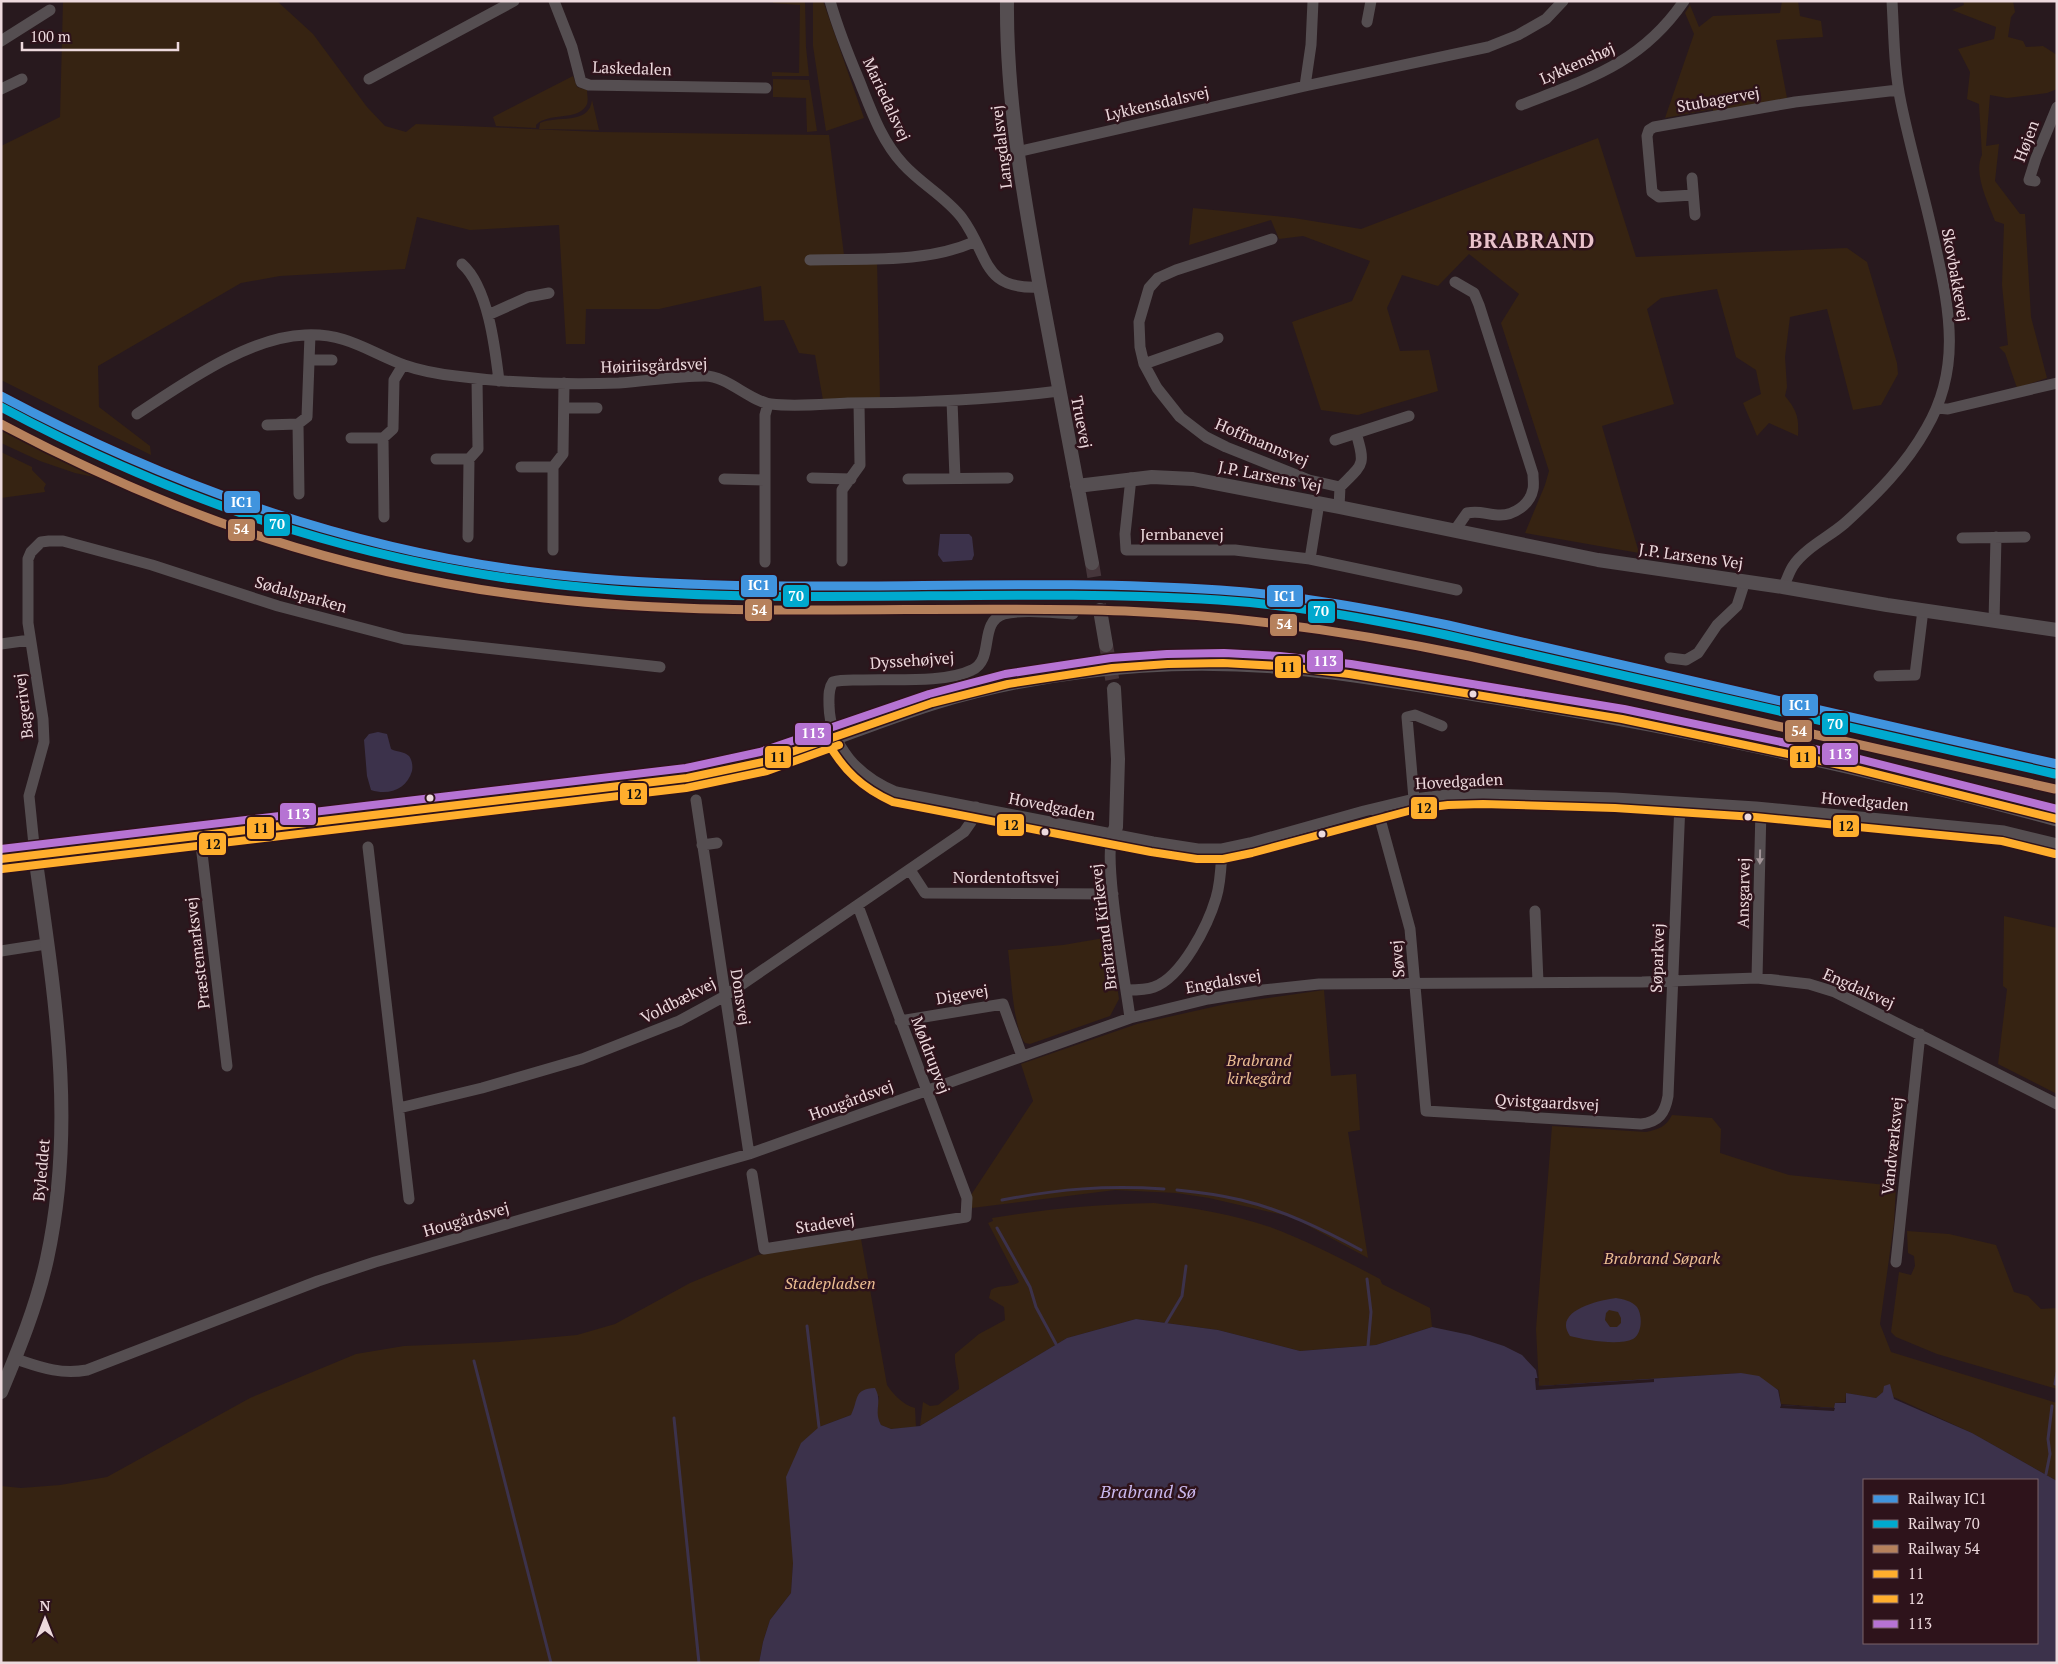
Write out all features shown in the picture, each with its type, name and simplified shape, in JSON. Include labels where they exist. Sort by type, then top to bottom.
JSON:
[{"type":"main road","points":[[1,859],[691,777],[765,761],[933,703],[1054,675],[1108,668],[1166,664],[1224,664],[1329,672],[1545,704],[1676,728],[1863,770],[2057,819]]},
{"type":"street","points":[[369,79],[514,1]]},
{"type":"street","name":"Laskedalen","points":[[554,1],[572,47],[581,82],[589,85],[766,88]]},
{"type":"street","name":"Mariedalsvej","points":[[830,1],[838,28],[884,139],[904,166],[958,213],[989,266],[1005,284],[1024,288],[1040,287]]},
{"type":"street","name":"Langdalsvej","points":[[1007,1],[1009,54],[1017,152],[1040,287]]},
{"type":"street","points":[[1305,86],[1311,45],[1313,1]]},
{"type":"street","points":[[1367,22],[1371,1]]},
{"type":"street","name":"Lykkensdalsvej","points":[[1017,152],[1305,86],[1488,47],[1518,35],[1546,19],[1564,1]]},
{"type":"street","name":"Lykkenshøj","points":[[1521,105],[1593,77],[1634,54],[1671,20],[1684,1]]},
{"type":"street","name":"Skovbakkevej","points":[[1784,587],[1792,567],[1800,558],[1844,524],[1868,502],[1915,449],[1937,408],[1947,370],[1950,348],[1948,303],[1898,90],[1892,1]]},
{"type":"street","points":[[1,41],[50,10]]},
{"type":"street","points":[[1,89],[22,79]]},
{"type":"street","name":"Stubagervej","points":[[1693,195],[1659,197],[1652,192],[1647,136],[1649,130],[1654,127],[1794,102],[1898,90]]},
{"type":"street","name":"Højen","points":[[2035,181],[2029,180],[2057,108]]},
{"type":"street","points":[[1692,178],[1695,215]]},
{"type":"street","name":"Hoffmannsvej","points":[[1272,239],[1176,270],[1158,278],[1149,288],[1138,322],[1140,347],[1144,364],[1157,388],[1180,417],[1206,437],[1226,447],[1309,480],[1340,488]]},
{"type":"street","points":[[810,260],[921,257],[952,251],[974,242]]},
{"type":"street","points":[[462,264],[470,271],[488,315],[499,381]]},
{"type":"street","points":[[1454,530],[1467,512],[1479,511],[1498,515],[1518,511],[1527,502],[1533,490],[1533,474],[1479,305],[1474,293],[1455,282]]},
{"type":"street","name":"Truevej","points":[[1040,287],[1092,563]]},
{"type":"street","points":[[488,315],[528,297],[549,293]]},
{"type":"street","points":[[267,424],[298,424],[307,417],[310,335]]},
{"type":"street","name":"Høiriisgårdsvej","points":[[137,414],[215,364],[282,338],[310,335],[339,336],[403,365],[423,371],[477,379],[564,384],[619,383],[708,376],[768,404],[952,401],[1059,392]]},
{"type":"street","points":[[1144,364],[1218,338]]},
{"type":"street","points":[[309,360],[332,360]]},
{"type":"street","points":[[351,438],[383,438],[393,429],[394,380],[403,365]]},
{"type":"street","points":[[468,537],[468,459],[478,448],[477,379]]},
{"type":"street","points":[[1937,408],[1948,409],[2057,383]]},
{"type":"street","points":[[553,550],[553,467],[563,454],[564,384]]},
{"type":"street","points":[[952,401],[955,478]]},
{"type":"street","points":[[842,561],[842,490],[860,465],[860,403]]},
{"type":"street","points":[[765,562],[765,415],[768,404]]},
{"type":"street","points":[[564,408],[597,408]]},
{"type":"street","points":[[1335,440],[1409,416]]},
{"type":"street","points":[[298,424],[298,494]]},
{"type":"street","points":[[1339,507],[1340,488],[1361,466],[1362,450],[1356,433]]},
{"type":"street","points":[[383,438],[384,517]]},
{"type":"street","points":[[436,460],[468,459]]},
{"type":"street","points":[[521,468],[553,467]]},
{"type":"street","name":"J.P. Larsens Vej","points":[[1077,486],[1152,476],[1193,479],[1598,560],[1746,581],[2057,630]]},
{"type":"street","points":[[812,478],[851,479]]},
{"type":"street","points":[[908,479],[1008,478]]},
{"type":"street","name":"Jernbanevej","points":[[1131,478],[1125,534],[1126,550],[1226,550],[1310,560],[1457,590]]},
{"type":"street","points":[[724,480],[765,480]]},
{"type":"street","points":[[1310,560],[1319,503]]},
{"type":"street","points":[[1962,538],[2025,536]]},
{"type":"street","points":[[1994,621],[1996,537]]},
{"type":"street","name":"Sødalsparken","points":[[30,640],[28,623],[28,560],[35,546],[49,540],[63,541],[152,565],[278,606],[404,639],[660,667]]},
{"type":"street","points":[[1670,658],[1686,660],[1698,653],[1717,625],[1737,606],[1746,581]]},
{"type":"street","points":[[1100,610],[1106,645]]},
{"type":"street","points":[[1879,676],[1915,675],[1923,610]]},
{"type":"street","name":"Dyssehøjvej","points":[[836,736],[830,716],[829,688],[833,682],[943,678],[971,672],[981,662],[989,628],[997,618],[1012,613],[1072,614]]},
{"type":"street","points":[[1,644],[30,640]]},
{"type":"street","name":"Bagerivej","points":[[30,640],[43,719],[44,742],[29,796],[35,856]]},
{"type":"street","points":[[1113,834],[1116,828],[1118,769],[1114,689]]},
{"type":"street","points":[[1414,800],[1407,717],[1416,715],[1442,726]]},
{"type":"street","name":"Hovedgaden","points":[[836,736],[848,760],[862,773],[882,786],[896,792],[1177,846],[1222,848],[1272,838],[1377,808],[1414,800],[1448,795],[1483,794],[1615,798],[1761,808],[2004,831],[2057,844]]},
{"type":"street","name":"Donsvej","points":[[696,800],[749,1154]]},
{"type":"street","name":"Søparkvej","points":[[1663,1113],[1668,1096],[1680,803]]},
{"type":"street","name":"Voldbækvej","points":[[399,1108],[482,1088],[582,1059],[679,1021],[724,996],[964,832],[972,822],[976,807]]},
{"type":"street","name":"Søvej","points":[[1377,808],[1410,929],[1426,1111]]},
{"type":"street","name":"Ansgarvej","points":[[1757,978],[1761,808]]},
{"type":"street","name":"Brabrand Kirkevej","points":[[1113,834],[1110,840],[1113,894],[1130,1018]]},
{"type":"street","name":"Præstemarksvej","points":[[200,836],[227,1066]]},
{"type":"street","points":[[702,845],[717,843]]},
{"type":"street","points":[[368,847],[409,1199]]},
{"type":"street","points":[[1127,990],[1146,989],[1160,984],[1193,948],[1203,930],[1216,897],[1220,880],[1222,848]]},
{"type":"street","name":"Byleddet","points":[[1,1392],[16,1359],[47,1259],[61,1156],[61,1060],[35,856]]},
{"type":"street","name":"Nordentoftsvej","points":[[910,870],[925,893],[1113,894]]},
{"type":"street","name":"Møldrupvej","points":[[858,906],[967,1198],[966,1217]]},
{"type":"street","points":[[1535,912],[1538,982]]},
{"type":"street","points":[[1,951],[46,944]]},
{"type":"street","name":"Engdalsvej","points":[[927,1089],[1130,1018],[1208,999],[1263,990],[1320,984],[1672,981],[1757,978],[1809,984],[1835,992],[2057,1104]]},
{"type":"street","name":"Digevej","points":[[900,1021],[1003,1004],[1022,1056]]},
{"type":"street","name":"Vandværksvej","points":[[1896,1262],[1920,1034]]},
{"type":"street","name":"Hougårdsvej","points":[[16,1359],[52,1371],[87,1370],[318,1281],[375,1262],[749,1154],[844,1121],[927,1089]]},
{"type":"street","name":"Qvistgaardsvej","points":[[1426,1111],[1641,1124],[1650,1123],[1658,1119],[1663,1113]]},
{"type":"street","name":"Stadevej","points":[[752,1174],[764,1249],[966,1217]]},
{"type":"green space","points":[[63,1],[277,1],[313,34],[367,107],[385,126],[406,132],[416,124],[599,132],[829,135],[844,255],[877,259],[880,398],[823,400],[815,355],[799,353],[784,320],[764,321],[761,286],[659,309],[586,309],[585,344],[566,344],[559,225],[470,230],[417,217],[405,269],[280,276],[241,283],[98,366],[99,407],[150,446],[151,455],[1,380],[1,146],[60,117]]},
{"type":"green space","points":[[773,1],[805,1],[809,76],[772,76],[772,72],[799,73],[800,5],[773,3]]},
{"type":"green space","points":[[813,1],[823,1],[864,118],[826,131],[813,46]]},
{"type":"green space","points":[[1782,1],[1798,1],[1800,16],[1821,21],[1823,37],[1776,40],[1787,98],[1713,112],[1713,109],[1665,118],[1694,34],[1685,13],[1690,5],[1699,27],[1713,16],[1780,13]]},
{"type":"green space","points":[[1963,1],[2013,1],[2015,12],[2011,17],[2008,37],[2023,41],[2026,47],[2043,46],[2057,55],[2057,89],[2047,93],[2007,98],[1990,95],[1986,146],[1999,144],[1995,181],[2020,214],[2025,214],[2031,317],[2047,378],[2017,388],[2005,353],[1999,347],[2008,345],[2002,285],[2004,224],[1995,221],[1980,179],[1979,170],[1982,155],[1979,104],[1967,99],[1970,72],[1958,49],[1994,39],[1996,27],[1952,10],[1964,5]]},
{"type":"green space","points":[[573,76],[577,87],[587,90],[587,103],[582,111],[541,121],[536,125],[536,128],[496,126],[493,117]]},
{"type":"green space","points":[[773,79],[809,80],[817,131],[807,132],[806,98],[773,97]]},
{"type":"green space","points":[[592,100],[599,130],[539,129],[540,123],[578,117],[590,108]]},
{"type":"green space","points":[[1598,138],[1636,257],[1847,248],[1867,262],[1897,363],[1898,374],[1881,405],[1853,410],[1827,309],[1790,317],[1785,357],[1787,387],[1785,396],[1796,414],[1798,436],[1769,423],[1757,436],[1743,403],[1761,394],[1756,370],[1736,357],[1717,289],[1661,298],[1647,309],[1674,404],[1602,426],[1639,553],[1525,533],[1549,471],[1501,323],[1519,294],[1469,254],[1438,286],[1402,275],[1387,308],[1400,351],[1429,350],[1438,391],[1358,415],[1321,410],[1292,322],[1352,301],[1370,261],[1303,236],[1279,239],[1271,220],[1189,245],[1193,208],[1294,218],[1361,229]]},
{"type":"green space","points":[[1,425],[23,439],[113,481],[75,473],[40,461],[1,443]]},
{"type":"green space","points":[[1,452],[32,467],[32,470],[46,484],[45,492],[1,498]]},
{"type":"green space","points":[[2004,916],[2057,928],[2057,1094],[1998,1064],[2007,989],[2003,986]]},
{"type":"green space","points":[[1110,937],[1119,999],[1110,1016],[1030,1044],[1025,1043],[1021,1036],[1015,1013],[1008,950],[1063,945]]},
{"type":"green space","name":"Brabrand kirkegård","points":[[1324,990],[1331,1076],[1356,1074],[1360,1130],[1348,1132],[1368,1258],[1292,1217],[1209,1198],[1176,1193],[1115,1190],[972,1208],[971,1195],[1033,1101],[1021,1064],[1137,1024],[1226,1004]]},
{"type":"green space","name":"Brabrand Søpark","points":[[1672,1115],[1712,1118],[1721,1129],[1720,1153],[1789,1175],[1896,1186],[1894,1223],[1880,1324],[1891,1352],[2057,1403],[2057,1481],[1972,1433],[1883,1392],[1876,1398],[1846,1393],[1845,1402],[1835,1403],[1834,1408],[1781,1404],[1779,1390],[1741,1373],[1539,1386],[1536,1329],[1552,1126],[1646,1132],[1662,1127]]},
{"type":"green space","points":[[1154,1203],[1198,1209],[1241,1218],[1298,1238],[1380,1279],[1382,1284],[1430,1308],[1432,1327],[1376,1345],[1300,1351],[1218,1330],[1136,1319],[1067,1338],[920,1426],[923,1402],[930,1406],[938,1405],[959,1389],[955,1354],[979,1334],[1005,1320],[1004,1307],[989,1298],[991,1290],[1019,1282],[988,1223],[993,1221],[992,1218],[1073,1208]]},
{"type":"green space","points":[[1907,1231],[1949,1234],[1996,1245],[2014,1292],[2028,1296],[2041,1309],[2057,1308],[2057,1389],[1937,1354],[1896,1337],[1891,1332],[1899,1272],[1911,1275],[1915,1266],[1914,1256],[1908,1253]]},
{"type":"green space","name":"Stadepladsen","points":[[861,1239],[887,1385],[899,1399],[915,1408],[916,1427],[891,1429],[881,1425],[876,1416],[879,1396],[851,1415],[819,1427],[793,1563],[791,1593],[770,1620],[759,1663],[1,1663],[1,1486],[21,1488],[60,1485],[107,1477],[250,1398],[356,1354],[404,1346],[499,1342],[577,1335],[615,1324],[690,1283],[758,1255]]},
{"type":"water","points":[[940,534],[969,534],[972,537],[974,555],[972,560],[943,562],[938,555]]},
{"type":"water","points":[[378,732],[387,734],[391,749],[407,754],[412,763],[410,777],[402,787],[396,790],[378,792],[371,790],[367,776],[364,740],[369,734]]},
{"type":"water","points":[[1616,1298],[1633,1303],[1637,1307],[1641,1325],[1636,1337],[1627,1341],[1611,1342],[1593,1341],[1570,1336],[1566,1327],[1567,1320],[1572,1314],[1589,1304]],"holes":[[[1609,1310],[1618,1312],[1621,1323],[1617,1327],[1610,1327],[1605,1320],[1606,1313]]]},
{"type":"water","name":"Brabrand Sø","points":[[1136,1319],[1218,1330],[1300,1351],[1376,1345],[1432,1327],[1470,1335],[1504,1346],[1522,1355],[1536,1370],[1539,1386],[1741,1373],[1759,1376],[1778,1390],[1781,1405],[1834,1408],[1835,1403],[1846,1403],[1846,1393],[1876,1398],[1883,1392],[1884,1386],[1890,1384],[1894,1399],[1972,1433],[2057,1481],[2057,1663],[759,1663],[770,1620],[791,1593],[793,1563],[786,1477],[801,1443],[819,1427],[851,1415],[860,1393],[863,1390],[875,1388],[881,1425],[891,1429],[920,1426],[1067,1338]]},
{"type":"pier","points":[[1535,1378],[1538,1378],[1539,1386],[1654,1379],[1654,1382],[1536,1390]]},
{"type":"pier","points":[[1781,1405],[1835,1408],[1834,1411],[1780,1408]]},
{"type":"waterway","points":[[1002,1200],[1083,1189],[1122,1187],[1164,1189]]},
{"type":"waterway","points":[[1177,1190],[1257,1204],[1317,1228],[1361,1250]]},
{"type":"waterway","points":[[997,1228],[1030,1287],[1036,1307],[1056,1344]]},
{"type":"waterway","points":[[1166,1323],[1182,1296],[1186,1266]]},
{"type":"waterway","points":[[1367,1279],[1371,1312],[1368,1346]]},
{"type":"waterway","points":[[807,1326],[819,1427]]},
{"type":"waterway","points":[[474,1361],[551,1663]]},
{"type":"waterway","points":[[2057,1373],[2055,1384],[2057,1384]]},
{"type":"waterway","points":[[2046,1474],[2050,1454],[2048,1439],[2052,1406]]},
{"type":"waterway","points":[[674,1418],[699,1663]]},
{"type":"tunnel","points":[[1092,563],[1100,610]]},
{"type":"tunnel","points":[[1106,645],[1114,689]]},
{"type":"rail line","name":"IC1","points":[[1,396],[132,460],[199,487],[267,511],[336,532],[406,550],[478,564],[550,574],[717,585],[1136,586],[1277,595],[1363,608],[1448,625],[2057,764]]},
{"type":"rail line","name":"70","points":[[1,407],[145,476],[218,505],[292,530],[367,550],[443,567],[521,580],[601,589],[678,594],[833,597],[1141,596],[1275,605],[1361,618],[1446,635],[2055,774]]},
{"type":"rail line","name":"54","points":[[1,424],[66,457],[132,487],[264,538],[332,558],[401,575],[471,588],[616,605],[761,610],[1052,609],[1125,611],[1169,613],[1298,626],[1469,656],[2055,789]]},
{"type":"transit line","name":"113","points":[[1,849],[686,768],[760,752],[929,694],[1005,674],[1111,658],[1167,654],[1224,653],[1280,656],[1351,664],[1624,709],[1843,755],[2057,809]]},
{"type":"transit line","name":"11","points":[[1,859],[687,778],[763,762],[932,703],[1008,684],[1112,668],[1168,664],[1223,663],[1279,666],[1349,674],[1622,719],[1840,765],[2057,819]]},
{"type":"transit line","name":"12","points":[[827,741],[840,761],[854,777],[872,791],[893,802],[1151,852],[1197,859],[1223,859],[1252,853],[1416,809],[1448,805],[1483,804],[1615,808],[1755,817],[2002,841],[2055,854]]},
{"type":"transit line","name":"12","points":[[2,869],[686,788],[767,771],[839,745]]},
{"type":"district","name":"BRABRAND","points":[[1532,241]]}]
